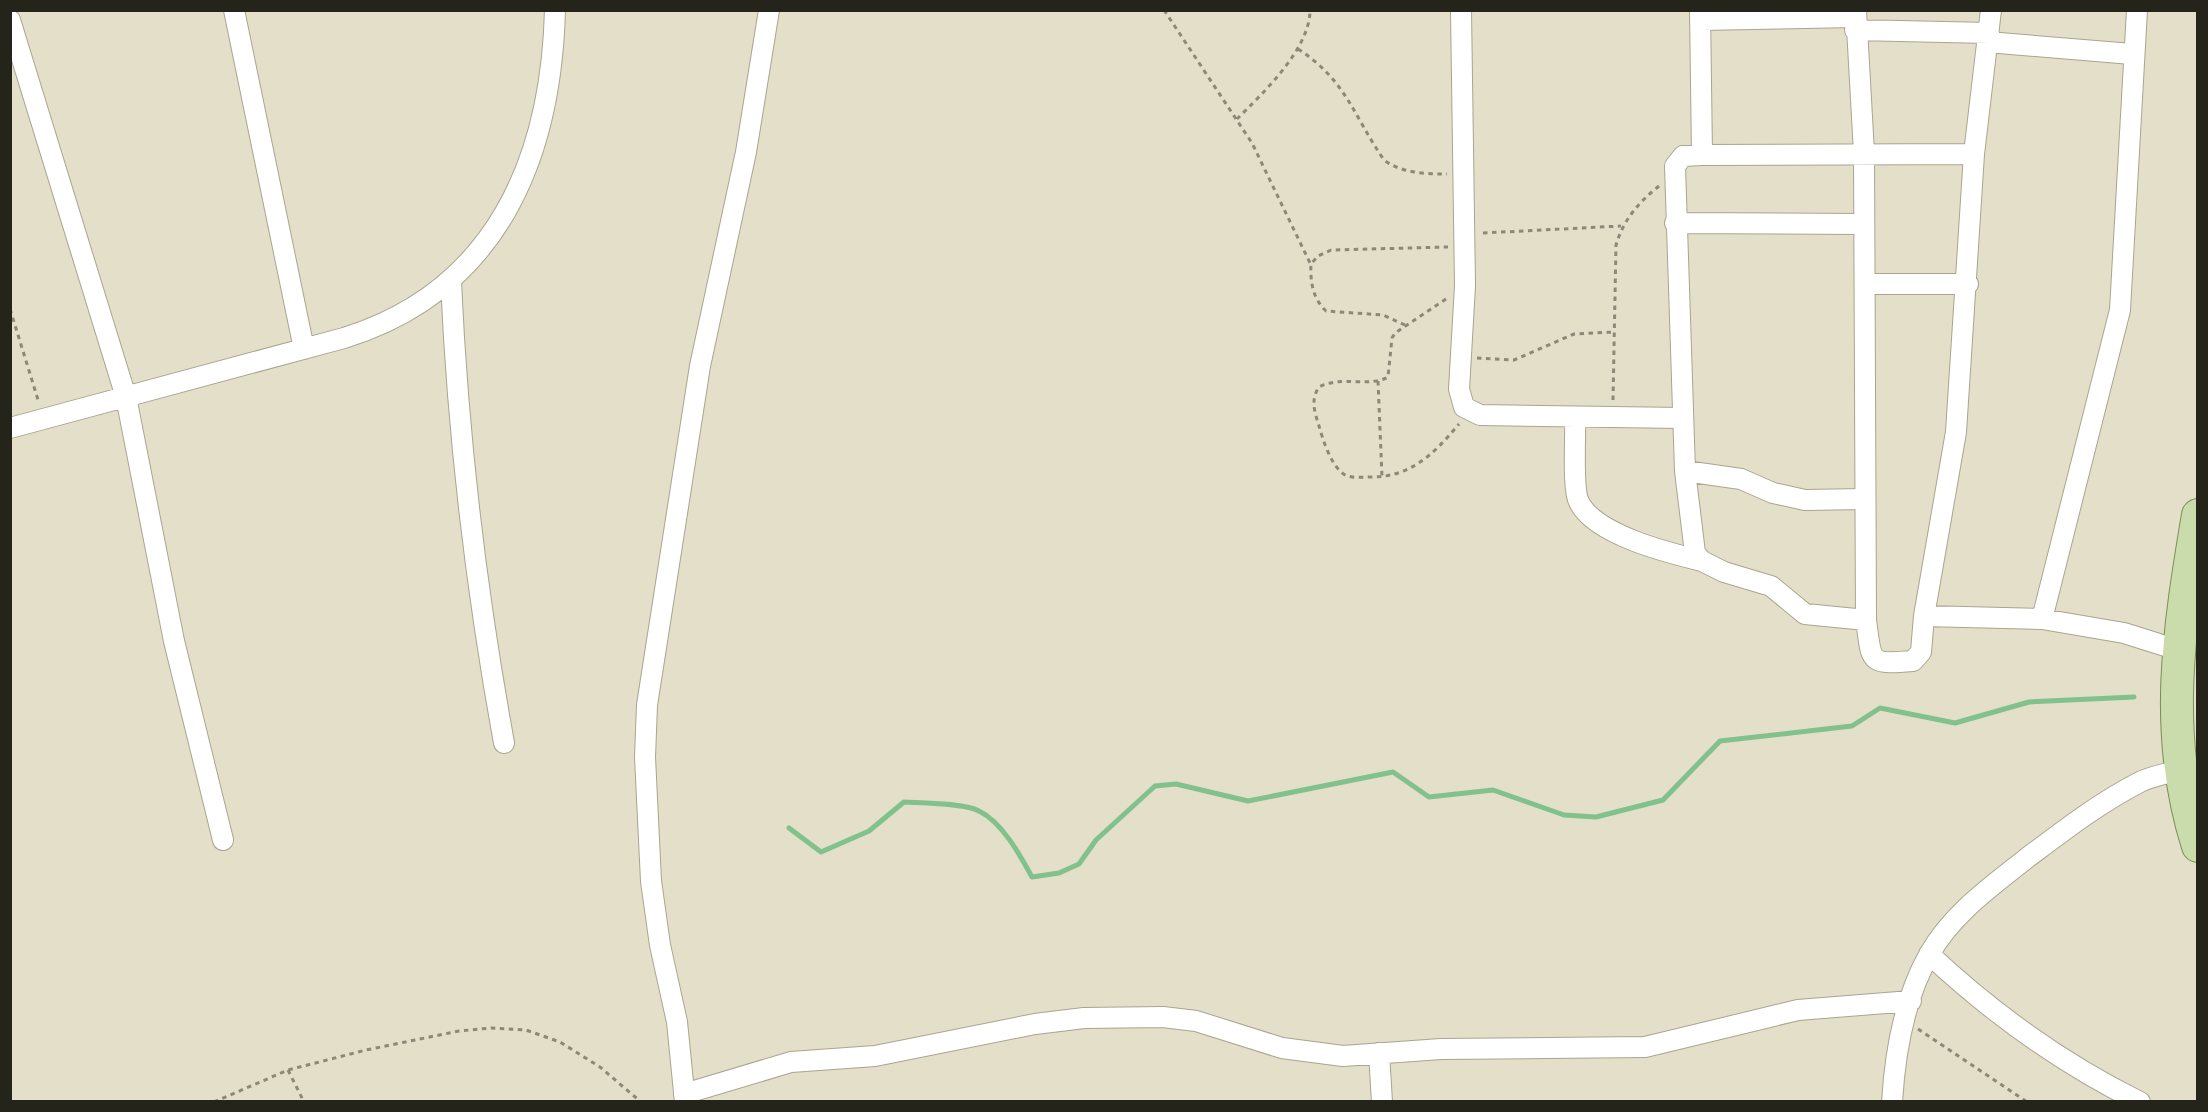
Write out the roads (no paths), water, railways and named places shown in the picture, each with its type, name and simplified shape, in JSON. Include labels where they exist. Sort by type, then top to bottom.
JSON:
[{"type":"main road","points":[[2198,515],[2178,650],[2176,725],[2179,770],[2198,846]]},
{"type":"street","points":[[234,10],[304,349]]},
{"type":"street","points":[[10,428],[373,329],[426,301],[450,282],[491,237],[507,211],[524,173],[548,92],[554,51],[555,10]]},
{"type":"street","points":[[769,10],[746,152],[700,366],[647,705],[645,758],[651,882],[660,945],[676,1012],[685,1098],[791,1062],[874,1056],[1035,1024],[1084,1018],[1126,1016],[1185,1019],[1310,1053],[1342,1056],[1470,1049],[1645,1047],[1798,1010],[1908,1010]]},
{"type":"street","points":[[1461,10],[1465,286],[1460,389],[1464,407],[1469,412],[1480,415],[1682,418]]},
{"type":"street","points":[[1855,19],[1864,153],[1866,620],[1871,656],[1875,661],[1912,661],[1921,651],[1924,616],[1956,432],[1968,284],[1974,154],[1991,10]]},
{"type":"street","points":[[2042,618],[2120,310],[2132,54],[2137,10]]},
{"type":"street","points":[[1702,155],[1700,15],[1855,19],[2132,54]]},
{"type":"street","points":[[10,20],[126,397],[174,641],[223,840]]},
{"type":"street","points":[[1702,561],[1695,553],[1692,543],[1685,471],[1675,224],[1675,166],[1683,156],[1702,155],[1974,154]]},
{"type":"street","points":[[1675,224],[1864,224]]},
{"type":"street","points":[[450,282],[463,468],[484,628],[504,743]]},
{"type":"street","points":[[1865,284],[1968,284]]},
{"type":"street","points":[[1575,418],[1577,495],[1583,507],[1595,520],[1613,531],[1675,555],[1702,561],[1724,572],[1771,586],[1805,614],[1866,620]]},
{"type":"street","points":[[1685,471],[1741,479],[1773,493],[1795,498],[1865,499]]},
{"type":"street","points":[[1924,616],[2042,618],[2124,633],[2178,650]]},
{"type":"street","points":[[1893,1101],[1894,1069],[1908,1010],[1929,954],[1941,936],[1974,900],[2074,823],[2142,781],[2179,770]]},
{"type":"street","points":[[1929,954],[1969,992],[2018,1028],[2140,1101]]},
{"type":"street","points":[[1379,1053],[1382,1101]]},
{"type":"waterway","points":[[789,828],[821,852],[869,831],[904,802],[963,806],[979,811],[1003,831],[1032,877],[1059,873],[1079,864],[1096,840],[1155,786],[1176,784],[1248,801],[1393,772],[1429,797],[1493,790],[1564,815],[1596,817],[1663,800],[1720,741],[1852,726],[1880,708],[1955,723],[2029,702],[2134,697]]}]
